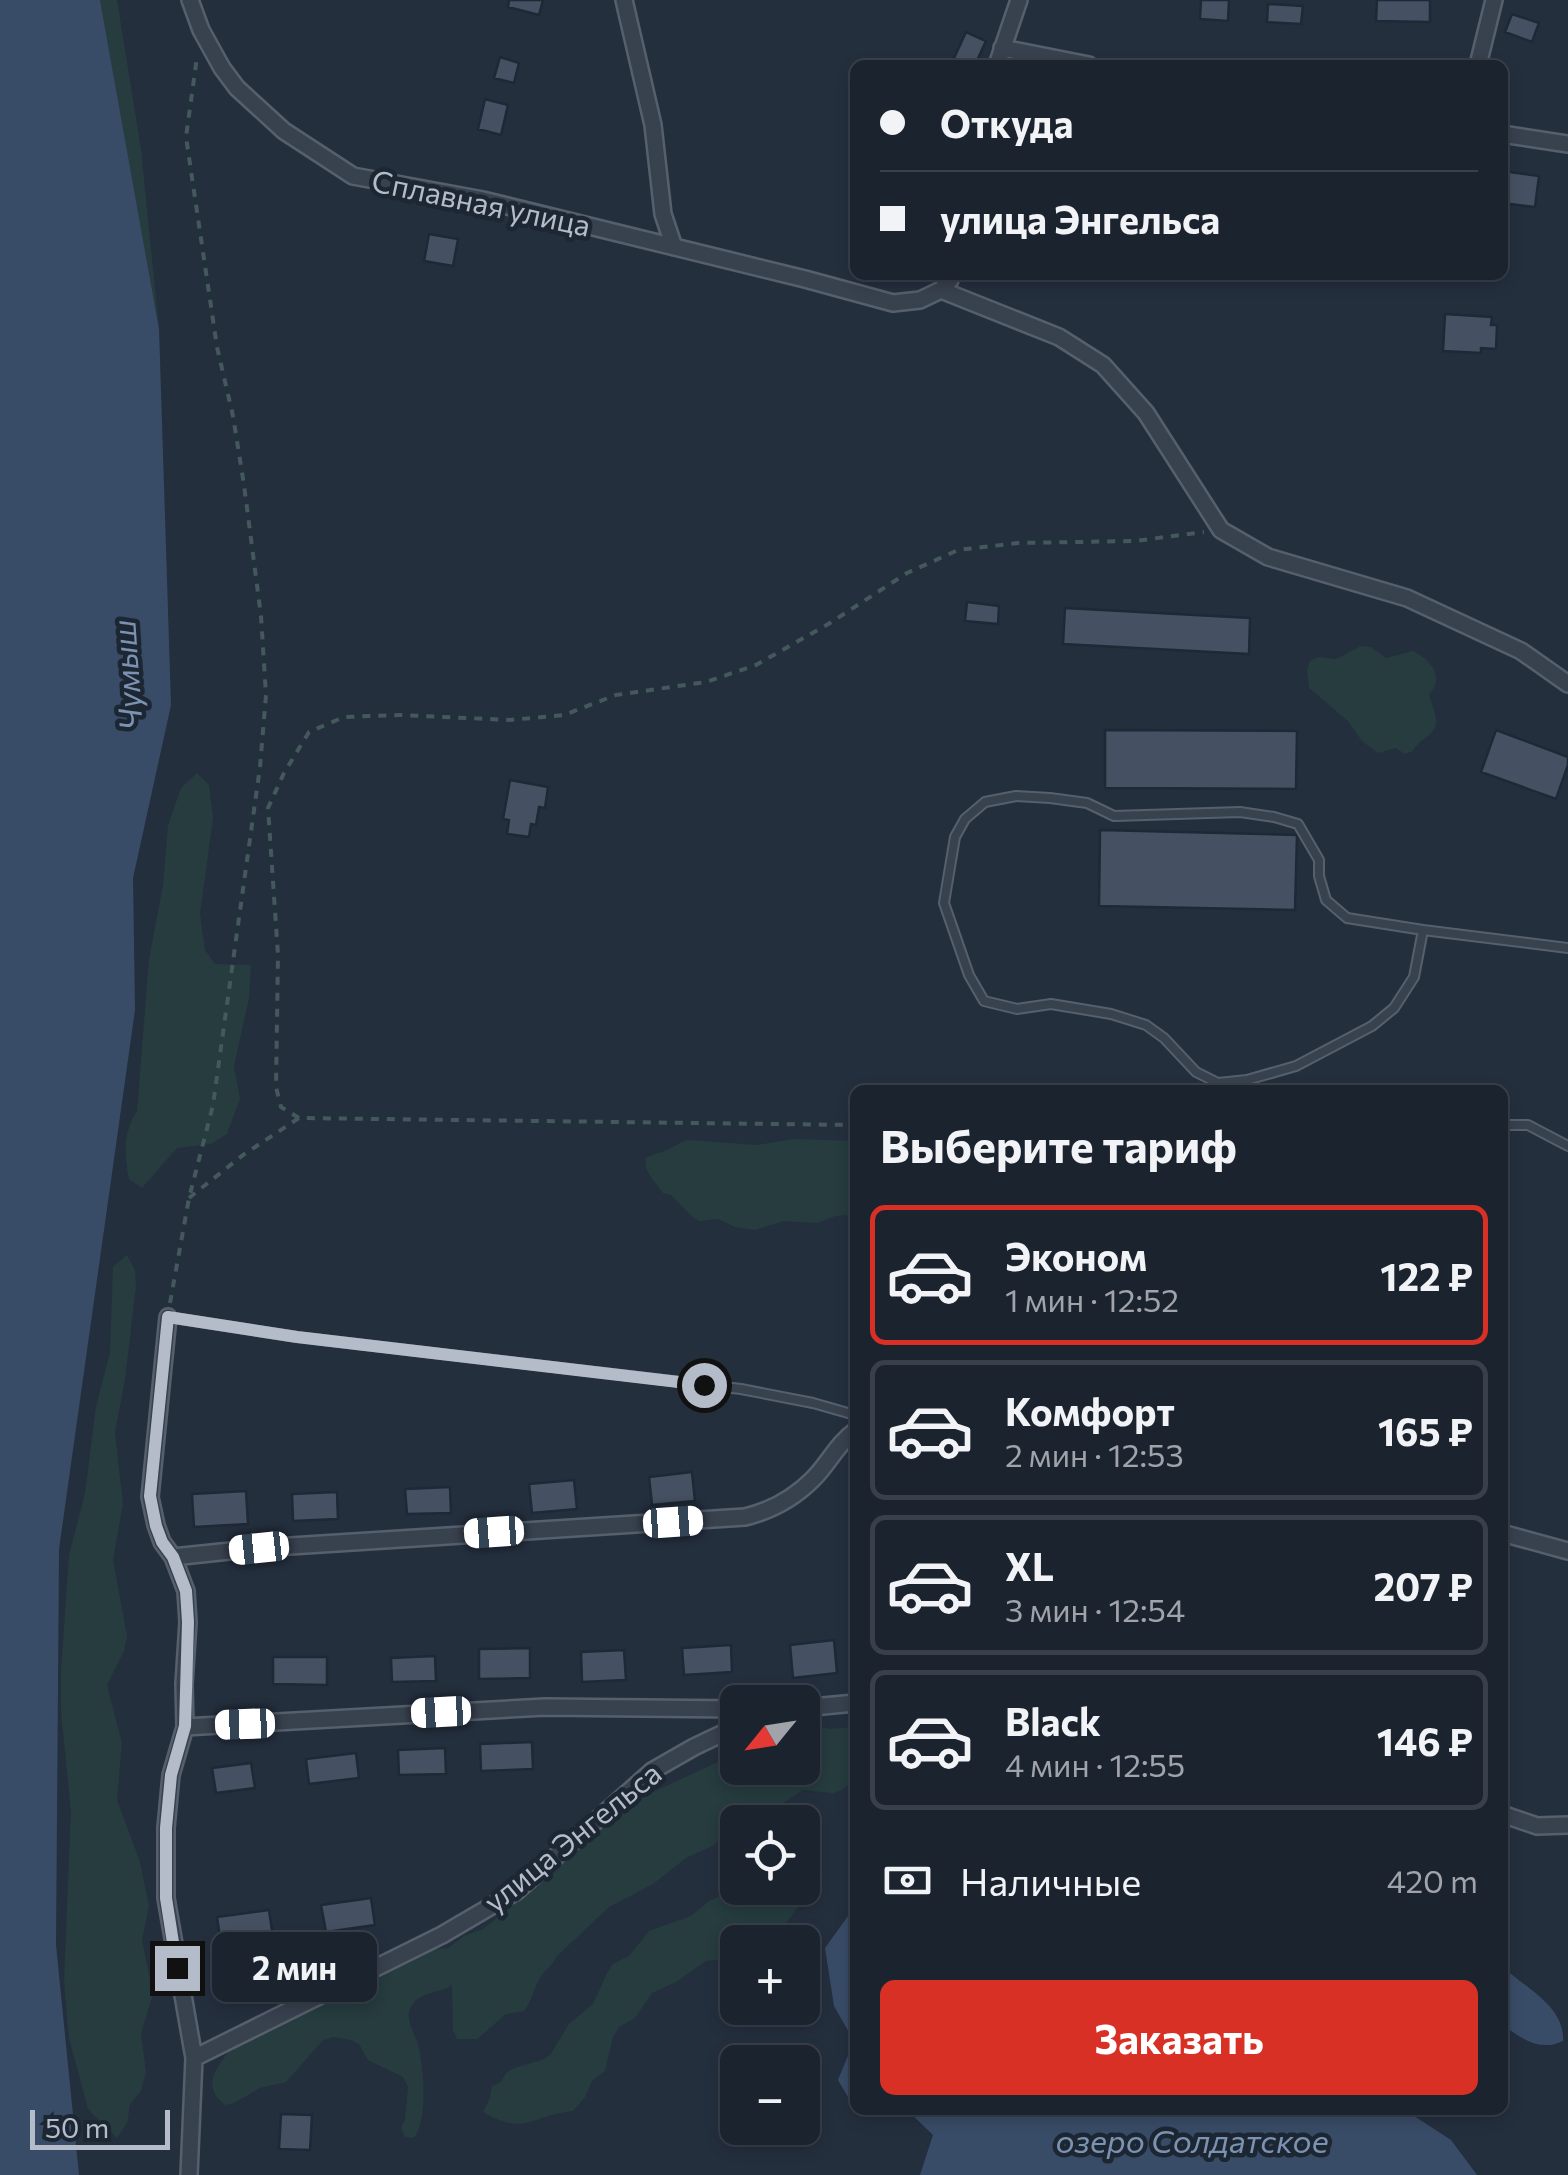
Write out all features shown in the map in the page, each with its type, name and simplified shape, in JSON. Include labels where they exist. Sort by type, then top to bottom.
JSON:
[{"type":"street","name":"Сплавная улица","points":[[190,0],[200,30],[236,88],[284,131],[352,176],[484,200],[893,304],[920,300],[941,290]]},
{"type":"street","points":[[624,0],[653,125],[663,214],[674,247]]},
{"type":"street","points":[[998,60],[1019,0]]},
{"type":"street","points":[[1479,60],[1494,0]]},
{"type":"street","points":[[1002,48],[1063,60]]},
{"type":"street","points":[[1508,135],[1568,144]]},
{"type":"street","points":[[950,280],[941,290],[1059,337],[1103,365],[1146,413],[1220,530],[1268,556],[1406,598],[1520,651],[1568,684]]},
{"type":"street","points":[[168,1317],[150,1496],[156,1526],[173,1557],[186,1591],[187,1606],[185,1726],[171,1775],[166,1898],[194,2058],[189,2175]]},
{"type":"street","points":[[173,1557],[745,1517],[775,1507],[813,1479],[850,1435]]},
{"type":"street","points":[[1508,1535],[1568,1551]]},
{"type":"street","points":[[820,1706],[850,1703]]},
{"type":"street","points":[[185,1726],[545,1707],[720,1709]]},
{"type":"street","name":"улица Энгельса","points":[[194,2058],[442,1935],[517,1891],[652,1771],[720,1735]]},
{"type":"street","points":[[1508,1816],[1537,1826],[1568,1825]]},
{"type":"lane","points":[[1423,930],[1414,976],[1394,1008],[1372,1026],[1296,1066],[1247,1080],[1218,1083],[1196,1072],[1146,1025],[1111,1014],[1051,1004],[1017,1010],[984,1000],[969,975],[944,904],[955,837],[965,818],[986,802],[1016,796],[1050,798],[1087,803],[1114,816],[1240,812],[1274,817],[1298,824],[1319,860],[1326,900],[1347,918],[1568,948]]},
{"type":"lane","points":[[1508,1125],[1528,1125],[1568,1146]]},
{"type":"lane","points":[[168,1317],[297,1337],[741,1389],[850,1413]]},
{"type":"path","points":[[168,1317],[189,1198],[213,1105],[260,767],[266,696],[261,616],[244,485],[217,347],[186,137],[200,30]]},
{"type":"path","points":[[850,1124],[299,1118],[281,1107],[276,1088],[278,956],[268,808],[309,732],[344,717],[400,715],[510,720],[564,715],[616,695],[706,682],[756,665],[906,573],[958,550],[1018,542],[1135,541],[1220,530]]},
{"type":"path","points":[[189,1198],[243,1155],[299,1118]]},
{"type":"green space","points":[[100,0],[117,0],[141,149],[159,329]]},
{"type":"green space","points":[[1361,646],[1371,647],[1386,658],[1413,651],[1434,670],[1436,682],[1429,695],[1436,716],[1435,727],[1413,751],[1405,754],[1396,748],[1378,753],[1309,688],[1310,661],[1318,657],[1336,659]]},
{"type":"green space","points":[[197,773],[209,785],[213,818],[200,914],[205,950],[215,964],[251,965],[249,998],[234,1066],[240,1099],[227,1134],[211,1144],[177,1148],[142,1188],[129,1179],[126,1144],[137,1111],[149,959],[163,885],[168,825],[181,788]]},
{"type":"green space","points":[[793,1139],[850,1141],[850,1217],[835,1216],[817,1223],[784,1221],[755,1230],[718,1219],[699,1221],[671,1195],[663,1193],[646,1168],[645,1159],[688,1140],[757,1145]]},
{"type":"green space","points":[[127,1255],[135,1270],[136,1286],[115,1433],[123,1504],[113,1560],[127,1636],[107,1685],[122,1743],[117,1800],[140,1862],[149,1906],[142,1940],[153,1994],[141,2033],[146,2072],[141,2091],[130,2104],[127,2123],[117,2138],[88,2109],[69,2038],[64,1982],[71,1811],[61,1671],[69,1555],[85,1493],[96,1407],[110,1352],[113,1267]]},
{"type":"green space","points":[[820,1727],[850,1727],[850,1784],[833,1793],[803,1790],[780,1805],[720,1805],[720,1839],[686,1858],[653,1884],[609,1907],[556,1957],[540,1978],[524,2011],[506,2014],[477,2039],[457,2039],[453,2030],[452,1985],[414,2002],[409,2016],[420,2055],[423,2093],[421,2119],[414,2138],[405,2137],[401,2128],[408,2087],[403,2077],[368,2060],[359,2044],[351,2040],[323,2040],[286,2082],[260,2088],[234,2103],[225,2105],[218,2098],[213,2090],[213,2076],[231,2048],[420,1950],[448,1948],[483,1929],[551,1875],[581,1839],[607,1825],[632,1802],[720,1761],[720,1785],[820,1785]]},
{"type":"green space","points":[[720,1896],[720,1905],[801,1905],[786,1925],[720,1925],[720,1960],[706,1961],[652,1993],[635,2018],[619,2027],[605,2071],[592,2081],[573,2111],[519,2124],[483,2112],[492,2086],[501,2082],[506,2073],[550,2055],[569,2024],[593,2004],[613,1964],[629,1956],[649,1931],[691,1916]]},
{"type":"water","name":"Чумыш","points":[[0,0],[100,0],[159,329],[171,705],[133,878],[135,1010],[59,1549],[56,1945],[79,2175],[0,2175]]},
{"type":"water","points":[[850,1913],[850,2034],[834,2006],[825,1948]]},
{"type":"water","points":[[1508,1971],[1551,2008],[1562,2029],[1563,2041],[1555,2044],[1524,2039],[1508,2028]]},
{"type":"water","points":[[850,2051],[850,2100],[838,2080]]},
{"type":"water","name":"озеро Солдатское","points":[[912,2115],[1413,2115],[1451,2140],[1477,2175],[920,2175],[933,2135]]},
{"type":"building","points":[[509,0],[543,0],[539,15],[508,7]]},
{"type":"building","points":[[1201,0],[1229,0],[1228,21],[1200,19]]},
{"type":"building","points":[[1377,0],[1430,0],[1430,22],[1376,21]]},
{"type":"building","points":[[1268,4],[1303,6],[1301,24],[1267,22]]},
{"type":"building","points":[[1512,14],[1539,23],[1532,42],[1505,32]]},
{"type":"building","points":[[966,32],[986,41],[977,60],[954,58]]},
{"type":"building","points":[[500,57],[519,63],[514,83],[494,78]]},
{"type":"building","points":[[485,99],[508,105],[501,135],[478,129]]},
{"type":"building","points":[[1508,172],[1539,176],[1535,207],[1508,204]]},
{"type":"building","points":[[429,234],[458,239],[453,266],[424,261]]},
{"type":"building","points":[[1445,314],[1492,317],[1491,325],[1497,325],[1496,349],[1481,348],[1481,353],[1443,351]]},
{"type":"building","points":[[967,602],[999,606],[998,624],[965,621]]},
{"type":"building","points":[[1065,608],[1250,618],[1249,654],[1063,644]]},
{"type":"building","points":[[1105,730],[1297,731],[1296,789],[1105,788]]},
{"type":"building","points":[[1496,730],[1568,757],[1556,799],[1481,772]]},
{"type":"building","points":[[510,780],[548,787],[545,808],[539,807],[529,837],[507,834],[509,820],[503,819]]},
{"type":"building","points":[[1100,830],[1297,835],[1295,910],[1099,906]]},
{"type":"building","points":[[692,1472],[695,1501],[652,1505],[649,1477]]},
{"type":"building","points":[[574,1480],[577,1509],[532,1513],[529,1484]]},
{"type":"building","points":[[450,1487],[451,1513],[407,1514],[405,1489]]},
{"type":"building","points":[[246,1491],[248,1524],[194,1527],[192,1494]]},
{"type":"building","points":[[337,1492],[338,1519],[293,1521],[292,1494]]},
{"type":"building","points":[[834,1640],[837,1673],[793,1678],[790,1645]]},
{"type":"building","points":[[731,1645],[732,1672],[684,1675],[682,1648]]},
{"type":"building","points":[[530,1648],[530,1678],[479,1679],[479,1649]]},
{"type":"building","points":[[624,1650],[626,1680],[582,1682],[581,1652]]},
{"type":"building","points":[[435,1656],[436,1681],[392,1682],[391,1658]]},
{"type":"building","points":[[273,1657],[327,1657],[327,1685],[273,1684]]},
{"type":"building","points":[[532,1742],[533,1769],[481,1771],[480,1744]]},
{"type":"building","points":[[445,1748],[446,1774],[399,1775],[398,1750]]},
{"type":"building","points":[[356,1753],[359,1778],[309,1784],[306,1759]]},
{"type":"building","points":[[251,1763],[255,1788],[216,1793],[212,1768]]},
{"type":"building","points":[[371,1898],[375,1925],[326,1932],[321,1905]]},
{"type":"building","points":[[269,1910],[273,1937],[221,1945],[217,1917]]},
{"type":"building","points":[[281,2114],[312,2115],[310,2150],[279,2149]]},
{"type":"route","points":[[177,1968],[166,1898],[166,1828],[171,1775],[185,1726],[188,1622],[186,1591],[173,1557],[162,1542],[150,1496],[168,1317],[297,1337],[704,1385]]}]
